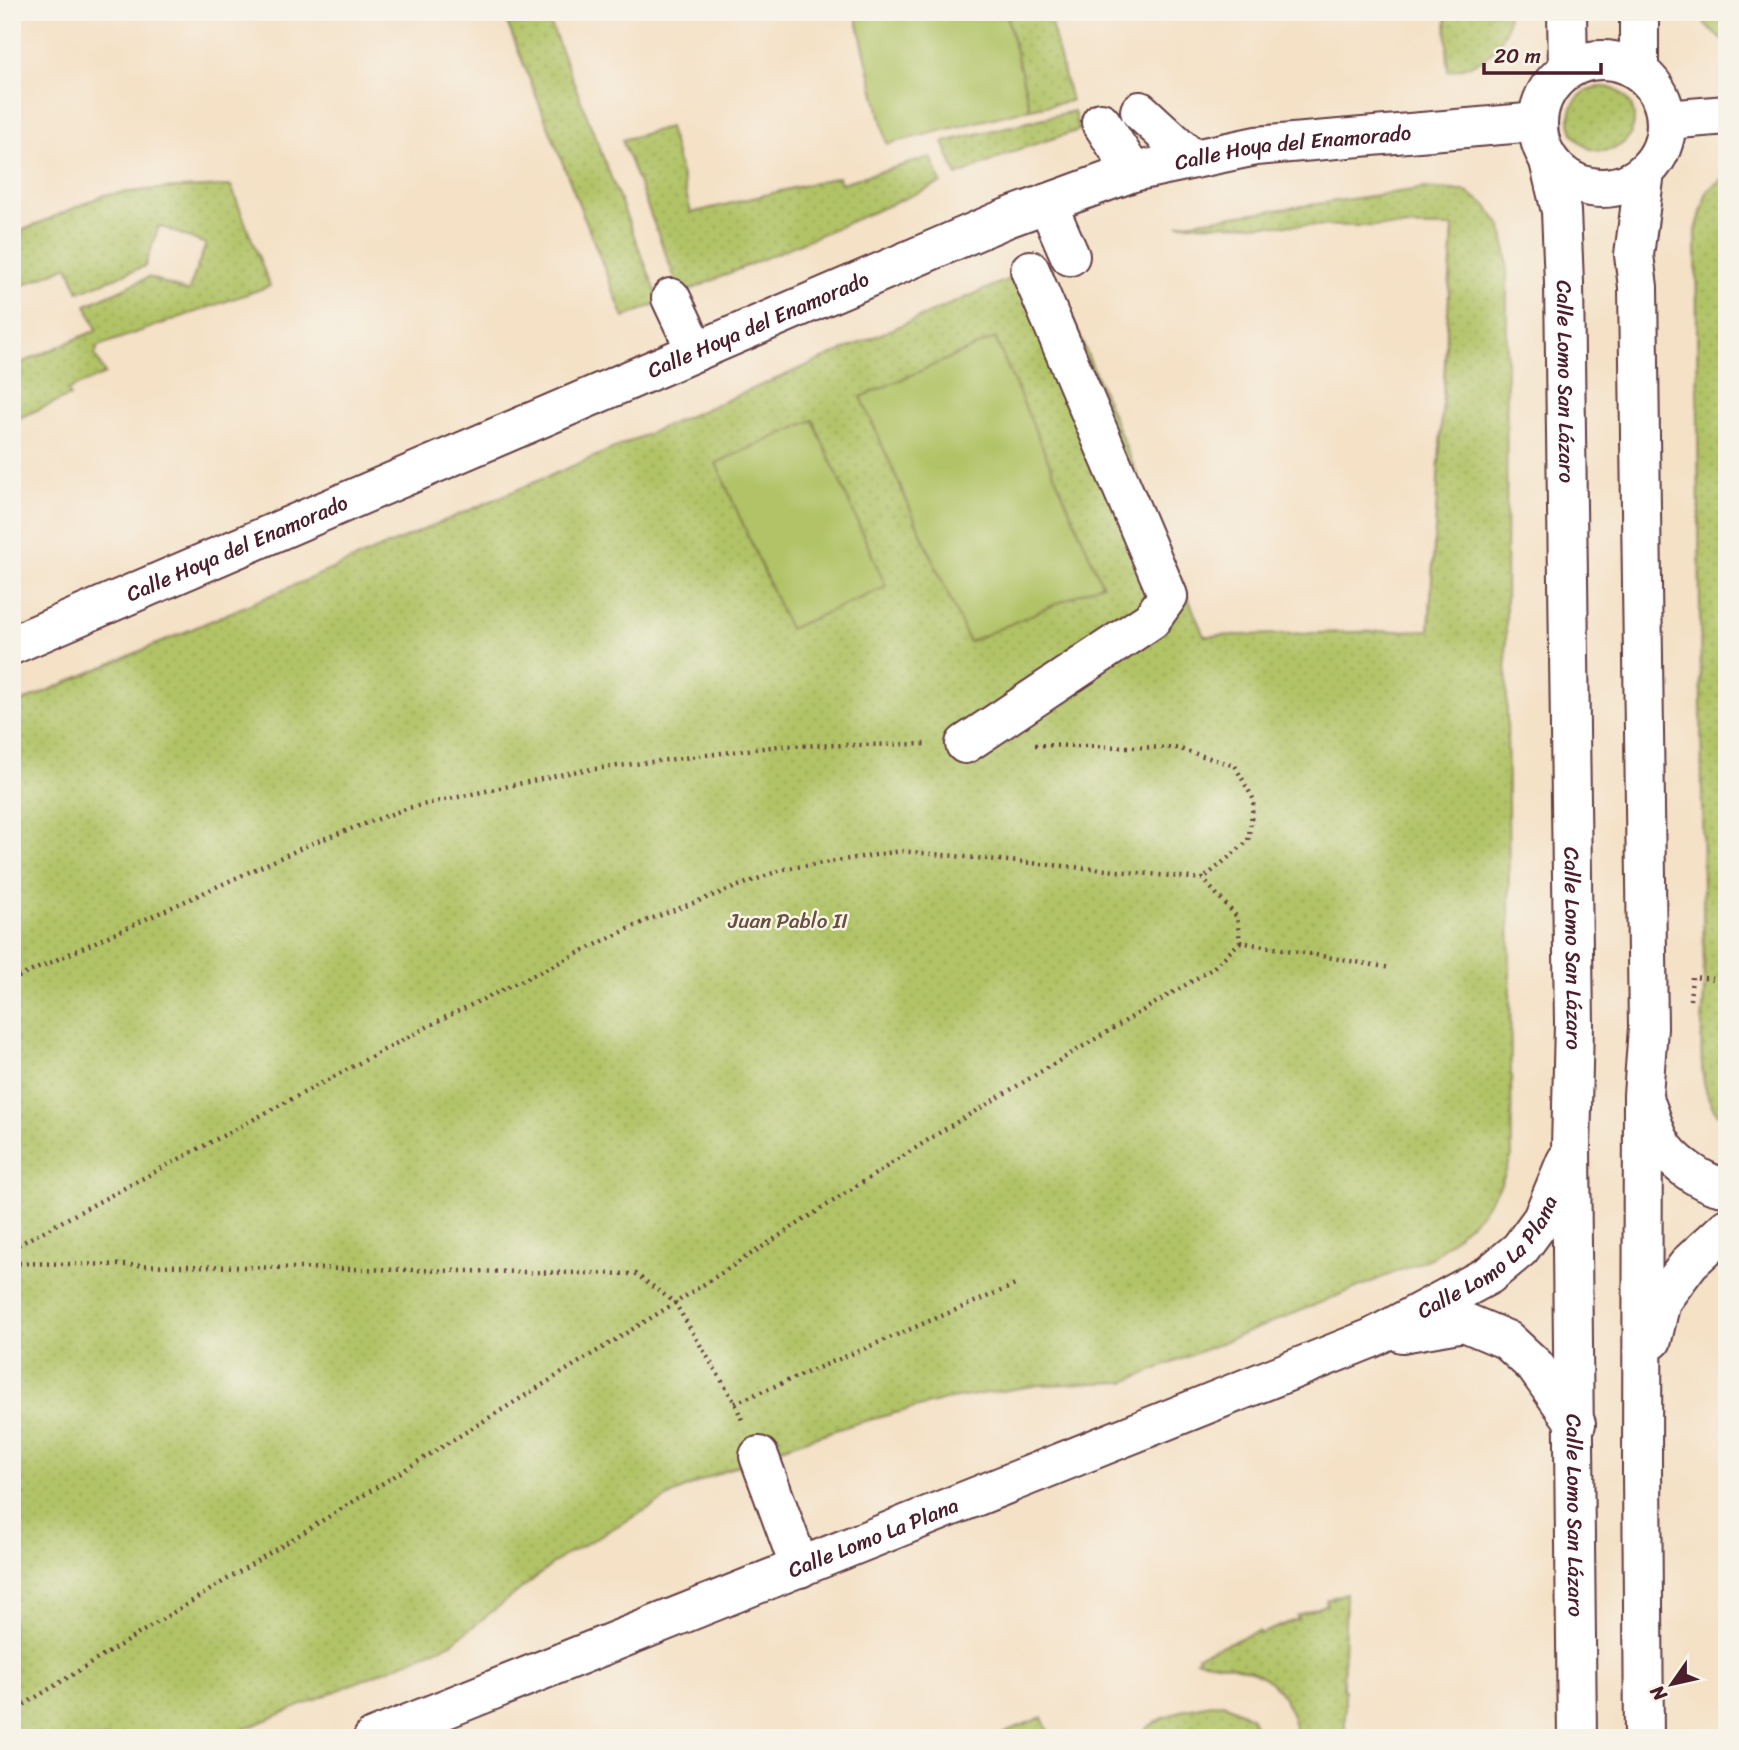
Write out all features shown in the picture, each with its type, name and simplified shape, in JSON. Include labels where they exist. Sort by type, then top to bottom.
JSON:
[{"type":"street","points":[[1567,12],[1568,69]]},
{"type":"street","points":[[1639,12],[1639,71]]},
{"type":"street","points":[[1591,60],[1616,61],[1639,71],[1653,85],[1662,102],[1666,120],[1661,148],[1645,172],[1627,184],[1606,189],[1584,186],[1564,177],[1549,161],[1540,143],[1537,122],[1541,101],[1552,82],[1568,69],[1591,60]]},
{"type":"street","points":[[1140,111],[1192,159]]},
{"type":"street","points":[[1666,120],[1727,114]]},
{"type":"street","points":[[1101,122],[1133,172]]},
{"type":"street","name":"Calle Hoya del Enamorado","points":[[12,645],[1007,218],[1133,172],[1256,146],[1537,122]]},
{"type":"street","name":"Calle Lomo San Lázaro","points":[[1549,161],[1561,211],[1564,283],[1574,1024],[1571,1148],[1576,1424],[1577,1738]]},
{"type":"street","points":[[1644,1738],[1643,1095],[1648,1028],[1638,287],[1634,255],[1645,172]]},
{"type":"street","points":[[1047,203],[1070,256]]},
{"type":"street","points":[[965,744],[1151,620],[1168,596],[1030,270]]},
{"type":"street","points":[[671,298],[696,351]]},
{"type":"street","points":[[1643,1095],[1660,1142],[1688,1171],[1720,1187],[1727,1187]]},
{"type":"street","name":"Calle Lomo La Plana","points":[[373,1738],[1372,1338],[1489,1275],[1520,1249],[1542,1219],[1571,1148]]},
{"type":"street","points":[[1642,1383],[1661,1301],[1690,1262],[1727,1228]]},
{"type":"street","name":"Calle Lomo La Plana","points":[[1372,1338],[1464,1322],[1507,1340],[1535,1366],[1576,1424]]},
{"type":"street","points":[[759,1456],[800,1568]]},
{"type":"path","points":[[12,980],[315,842],[408,808],[578,771],[779,746],[965,744]]},
{"type":"path","points":[[1031,745],[1177,748],[1235,766],[1254,800],[1248,841],[1203,879]]},
{"type":"path","points":[[12,1248],[444,1018],[645,921],[783,869],[901,851],[1203,879],[1237,917],[1240,942]]},
{"type":"path","points":[[1240,942],[1391,968]]},
{"type":"path","points":[[12,1713],[675,1303],[942,1131],[1212,969],[1240,942]]},
{"type":"path","points":[[12,1263],[636,1274],[675,1303],[735,1404],[759,1456]]},
{"type":"path","points":[[735,1404],[1015,1285]]},
{"type":"green space","points":[[503,12],[546,12],[660,302],[624,318]]},
{"type":"green space","points":[[855,12],[1006,12],[1030,109],[887,144]]},
{"type":"green space","points":[[1006,12],[1048,12],[1071,101],[1030,109]]},
{"type":"green space","points":[[1446,12],[1508,12],[1503,36],[1490,54],[1471,65],[1448,71]]},
{"type":"green space","points":[[1700,12],[1727,12],[1727,45],[1706,26]]},
{"type":"green space","points":[[1602,87],[1620,93],[1628,101],[1634,119],[1628,137],[1620,145],[1602,151],[1584,145],[1576,137],[1570,119],[1576,101],[1584,93]]},
{"type":"green space","points":[[1074,111],[1079,130],[1017,150],[957,176],[943,142]]},
{"type":"green space","points":[[669,127],[691,213],[838,177],[841,183],[931,157],[941,183],[681,294],[622,140]]},
{"type":"green space","points":[[1727,175],[1727,1122],[1716,1111],[1708,1097],[1701,1042],[1704,990],[1696,231],[1707,191]]},
{"type":"green space","points":[[231,186],[270,286],[98,346],[95,355],[105,374],[68,390],[70,396],[12,421],[12,367],[97,330],[86,305],[149,277],[188,292],[206,244],[159,226],[145,266],[79,292],[68,266],[12,290],[12,235],[104,195],[156,189]]},
{"type":"green space","name":"Juan Pablo II","points":[[1426,188],[1465,191],[1485,204],[1502,227],[1507,257],[1506,632],[1512,1156],[1500,1186],[1479,1215],[1433,1257],[1125,1382],[1039,1385],[945,1400],[854,1424],[768,1452],[685,1488],[562,1557],[452,1643],[223,1738],[12,1738],[12,706],[1049,262],[1204,636],[1429,630],[1453,227],[1178,224]]},
{"type":"green space","points":[[995,338],[1102,584],[969,642],[861,397]]},
{"type":"green space","points":[[813,420],[886,587],[789,629],[716,463]]},
{"type":"green space","points":[[1346,1593],[1343,1689],[1345,1736],[1342,1738],[1296,1738],[1288,1706],[1272,1683],[1262,1676],[1237,1667],[1196,1660],[1198,1655],[1258,1631],[1260,1634],[1298,1619],[1297,1616],[1327,1604],[1326,1600]]},
{"type":"green space","points":[[1223,1703],[1252,1718],[1257,1738],[1135,1738],[1165,1717],[1199,1706]]},
{"type":"green space","points":[[1042,1717],[1050,1736],[1001,1738],[1002,1733]]}]
